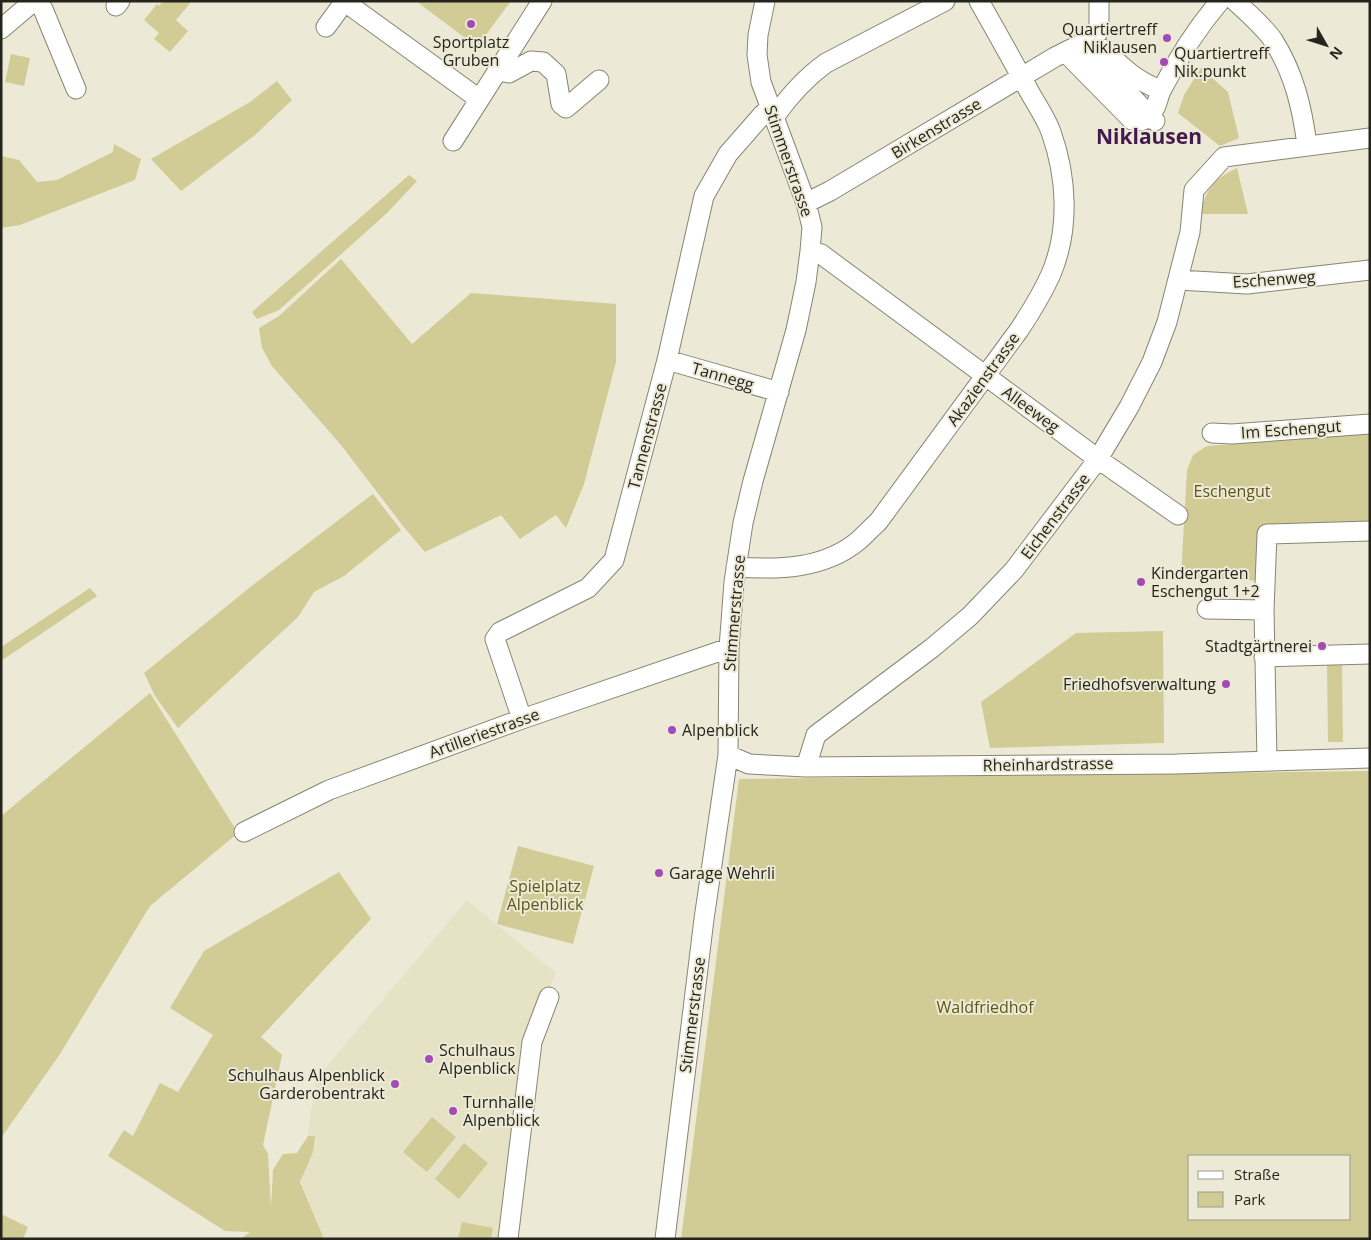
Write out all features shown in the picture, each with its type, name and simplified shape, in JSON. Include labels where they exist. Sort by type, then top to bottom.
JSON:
[{"type":"street","points":[[1,29],[36,1],[43,9],[76,89]]},
{"type":"street","points":[[326,27],[345,1],[479,99]]},
{"type":"street","points":[[453,142],[542,1]]},
{"type":"street","name":"Stimmerstrasse","points":[[665,1239],[704,919],[728,755],[729,648],[736,567],[743,523],[753,481],[796,330],[806,282],[812,227],[806,202],[761,82],[757,55],[758,30],[765,1]]},
{"type":"street","name":"Tannenstrasse","points":[[522,719],[495,639],[500,632],[588,588],[614,560],[667,360],[704,196],[728,154],[763,114],[773,112],[810,75],[826,63],[945,1]]},
{"type":"street","name":"Akazienstrasse","points":[[736,567],[765,569],[806,566],[833,557],[857,542],[878,522],[985,375],[1039,300],[1052,272],[1061,238],[1065,207],[1058,155],[1050,130],[979,1]]},
{"type":"street","points":[[1080,45],[1099,30],[1099,1]]},
{"type":"street","points":[[1153,118],[1161,90],[1191,39],[1220,1]]},
{"type":"street","points":[[1236,1],[1272,39],[1292,77],[1302,110],[1307,146],[1370,138]]},
{"type":"street","points":[[1080,45],[1145,84],[1161,90]]},
{"type":"street","points":[[1080,45],[1153,118]]},
{"type":"street","points":[[1080,45],[1132,120],[1138,122],[1153,118]]},
{"type":"street","name":"Birkenstrasse","points":[[806,202],[830,191],[1080,45]]},
{"type":"street","points":[[497,71],[509,73],[531,61],[544,62],[556,74],[561,104],[566,108],[599,80]]},
{"type":"street","name":"Eichenstrasse","points":[[806,766],[816,735],[932,648],[970,616],[1014,570],[1098,459],[1129,407],[1152,362],[1166,322],[1190,232],[1194,190],[1224,157],[1307,146]]},
{"type":"street","name":"Alleeweg","points":[[810,251],[821,254],[1098,459],[1178,515]]},
{"type":"street","name":"Eschenweg","points":[[1178,280],[1247,284],[1370,270]]},
{"type":"street","name":"Tannegg","points":[[667,360],[779,392]]},
{"type":"street","name":"Im Eschengut","points":[[1212,433],[1232,434],[1370,424]]},
{"type":"street","points":[[1267,761],[1264,610],[1267,534],[1370,531]]},
{"type":"street","points":[[1207,609],[1264,610]]},
{"type":"street","name":"Artilleriestrasse","points":[[244,832],[329,790],[522,719],[729,648]]},
{"type":"street","points":[[1264,658],[1370,654]]},
{"type":"street","name":"Rheinhardstrasse","points":[[728,755],[749,764],[806,766],[1176,764],[1370,758]]},
{"type":"street","points":[[508,1239],[532,1042],[549,997]]},
{"type":"shaded area","name":"Schulhaus Alpenblick","points":[[467,900],[556,973],[529,1040],[503,1239],[324,1239],[301,1182],[316,1079]]},
{"type":"green space","points":[[163,1],[192,1],[176,20],[188,31],[170,52],[154,39],[159,33],[144,20],[157,4],[159,6]]},
{"type":"green space","name":"Sportplatz Gruben","points":[[416,1],[511,1],[477,47]]},
{"type":"green space","points":[[11,54],[30,58],[24,86],[5,82]]},
{"type":"green space","points":[[1201,68],[1228,92],[1239,138],[1220,146],[1178,113],[1184,95]]},
{"type":"green space","points":[[277,81],[292,100],[255,135],[181,191],[151,159],[250,102]]},
{"type":"green space","points":[[114,144],[141,159],[135,180],[20,225],[1,228],[1,156],[19,160],[37,182],[57,180],[113,152]]},
{"type":"green space","points":[[1237,168],[1248,214],[1200,214],[1208,191],[1212,186],[1222,176]]},
{"type":"green space","points":[[409,175],[417,181],[387,213],[279,310],[257,319],[252,312]]},
{"type":"green space","points":[[341,259],[412,344],[471,293],[616,304],[616,362],[584,484],[566,528],[556,515],[520,539],[501,515],[425,552],[403,526],[341,445],[272,366],[262,348],[259,328],[279,316]]},
{"type":"green space","name":"Eschengut","points":[[1370,434],[1370,528],[1262,529],[1261,581],[1181,577],[1187,470],[1193,455],[1207,446]]},
{"type":"green space","points":[[373,494],[401,530],[344,576],[314,592],[298,617],[178,728],[155,696],[144,673],[258,581]]},
{"type":"green space","points":[[90,588],[97,596],[1,661],[1,647]]},
{"type":"green space","points":[[1163,631],[1164,743],[990,748],[981,702],[1076,633]]},
{"type":"green space","points":[[1327,662],[1342,662],[1343,742],[1328,742]]},
{"type":"green space","points":[[150,693],[238,833],[150,906],[60,1054],[1,1138],[1,816]]},
{"type":"green space","name":"Waldfriedhof","points":[[1370,771],[1370,1239],[681,1239],[739,779]]},
{"type":"green space","name":"Spielplatz Alpenblick","points":[[518,846],[594,866],[573,944],[497,924]]},
{"type":"green space","points":[[339,872],[371,919],[261,1037],[282,1055],[263,1145],[268,1154],[271,1207],[273,1170],[283,1154],[297,1153],[308,1136],[315,1136],[313,1152],[300,1182],[324,1239],[243,1239],[250,1232],[225,1231],[108,1156],[124,1130],[133,1136],[160,1083],[178,1092],[213,1035],[170,1008],[204,951]]},
{"type":"green space","points":[[432,1117],[456,1137],[427,1172],[403,1152]]},
{"type":"green space","points":[[464,1143],[488,1163],[459,1199],[435,1179]]},
{"type":"green space","points":[[1,1214],[28,1227],[23,1239],[1,1239]]},
{"type":"green space","points":[[462,1222],[493,1228],[491,1239],[458,1239]]},
{"type":"place","name":"Sportplatz Gruben","points":[[471,24]]},
{"type":"place","name":"Quartiertreff Niklausen","points":[[1167,38]]},
{"type":"place","name":"Quartiertreff Nik.punkt","points":[[1164,62]]},
{"type":"place","name":"Kindergarten Eschengut 1+2","points":[[1141,582]]},
{"type":"place","name":"Stadtgärtnerei","points":[[1322,646]]},
{"type":"place","name":"Friedhofsverwaltung","points":[[1226,684]]},
{"type":"place","name":"Alpenblick","points":[[672,730]]},
{"type":"place","name":"Garage Wehrli","points":[[659,873]]},
{"type":"place","name":"Schulhaus Alpenblick","points":[[429,1059]]},
{"type":"place","name":"Schulhaus Alpenblick Garderobentrakt","points":[[395,1084]]},
{"type":"place","name":"Turnhalle Alpenblick","points":[[453,1111]]},
{"type":"district","name":"Niklausen","points":[[1149,136]]}]
